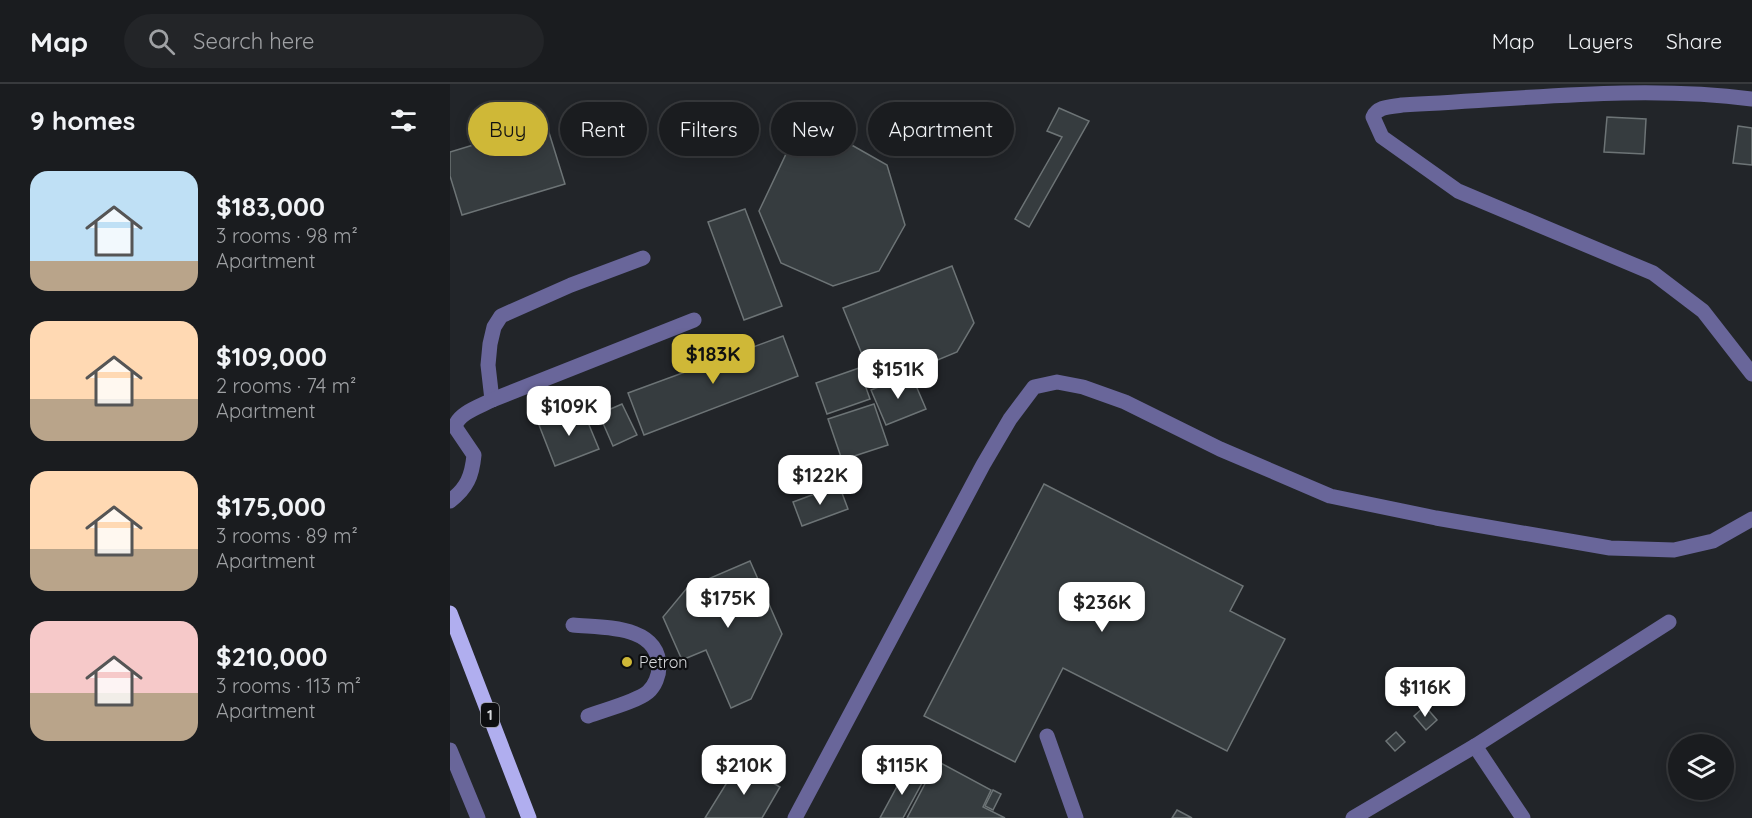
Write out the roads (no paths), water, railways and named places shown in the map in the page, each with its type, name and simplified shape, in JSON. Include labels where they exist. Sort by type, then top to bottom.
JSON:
[{"type":"main road","name":"1","points":[[451,620],[529,818]]},
{"type":"street","points":[[1752,99],[1729,96],[1597,94],[1402,105],[1383,108],[1373,117],[1382,137],[1458,191],[1653,273],[1703,311],[1752,374]]},
{"type":"street","points":[[492,400],[488,365],[490,344],[494,327],[501,316],[571,285],[643,258]]},
{"type":"street","points":[[450,501],[469,482],[474,455],[459,435],[455,427],[456,421],[492,400],[694,320]]},
{"type":"street","points":[[795,818],[983,465],[1010,419],[1034,387],[1045,383],[1057,382],[1083,387],[1125,402],[1220,449],[1330,496],[1436,518],[1610,548],[1674,550],[1713,541],[1752,519]]},
{"type":"street","points":[[1353,818],[1475,746],[1668,622]]},
{"type":"street","points":[[573,625],[636,633],[650,643],[658,659],[657,677],[647,692],[588,716]]},
{"type":"street","points":[[1047,736],[1076,818]]},
{"type":"street","points":[[1475,746],[1522,818]]},
{"type":"street","points":[[450,750],[477,818]]},
{"type":"place","name":"Petron","points":[[627,662]]}]
